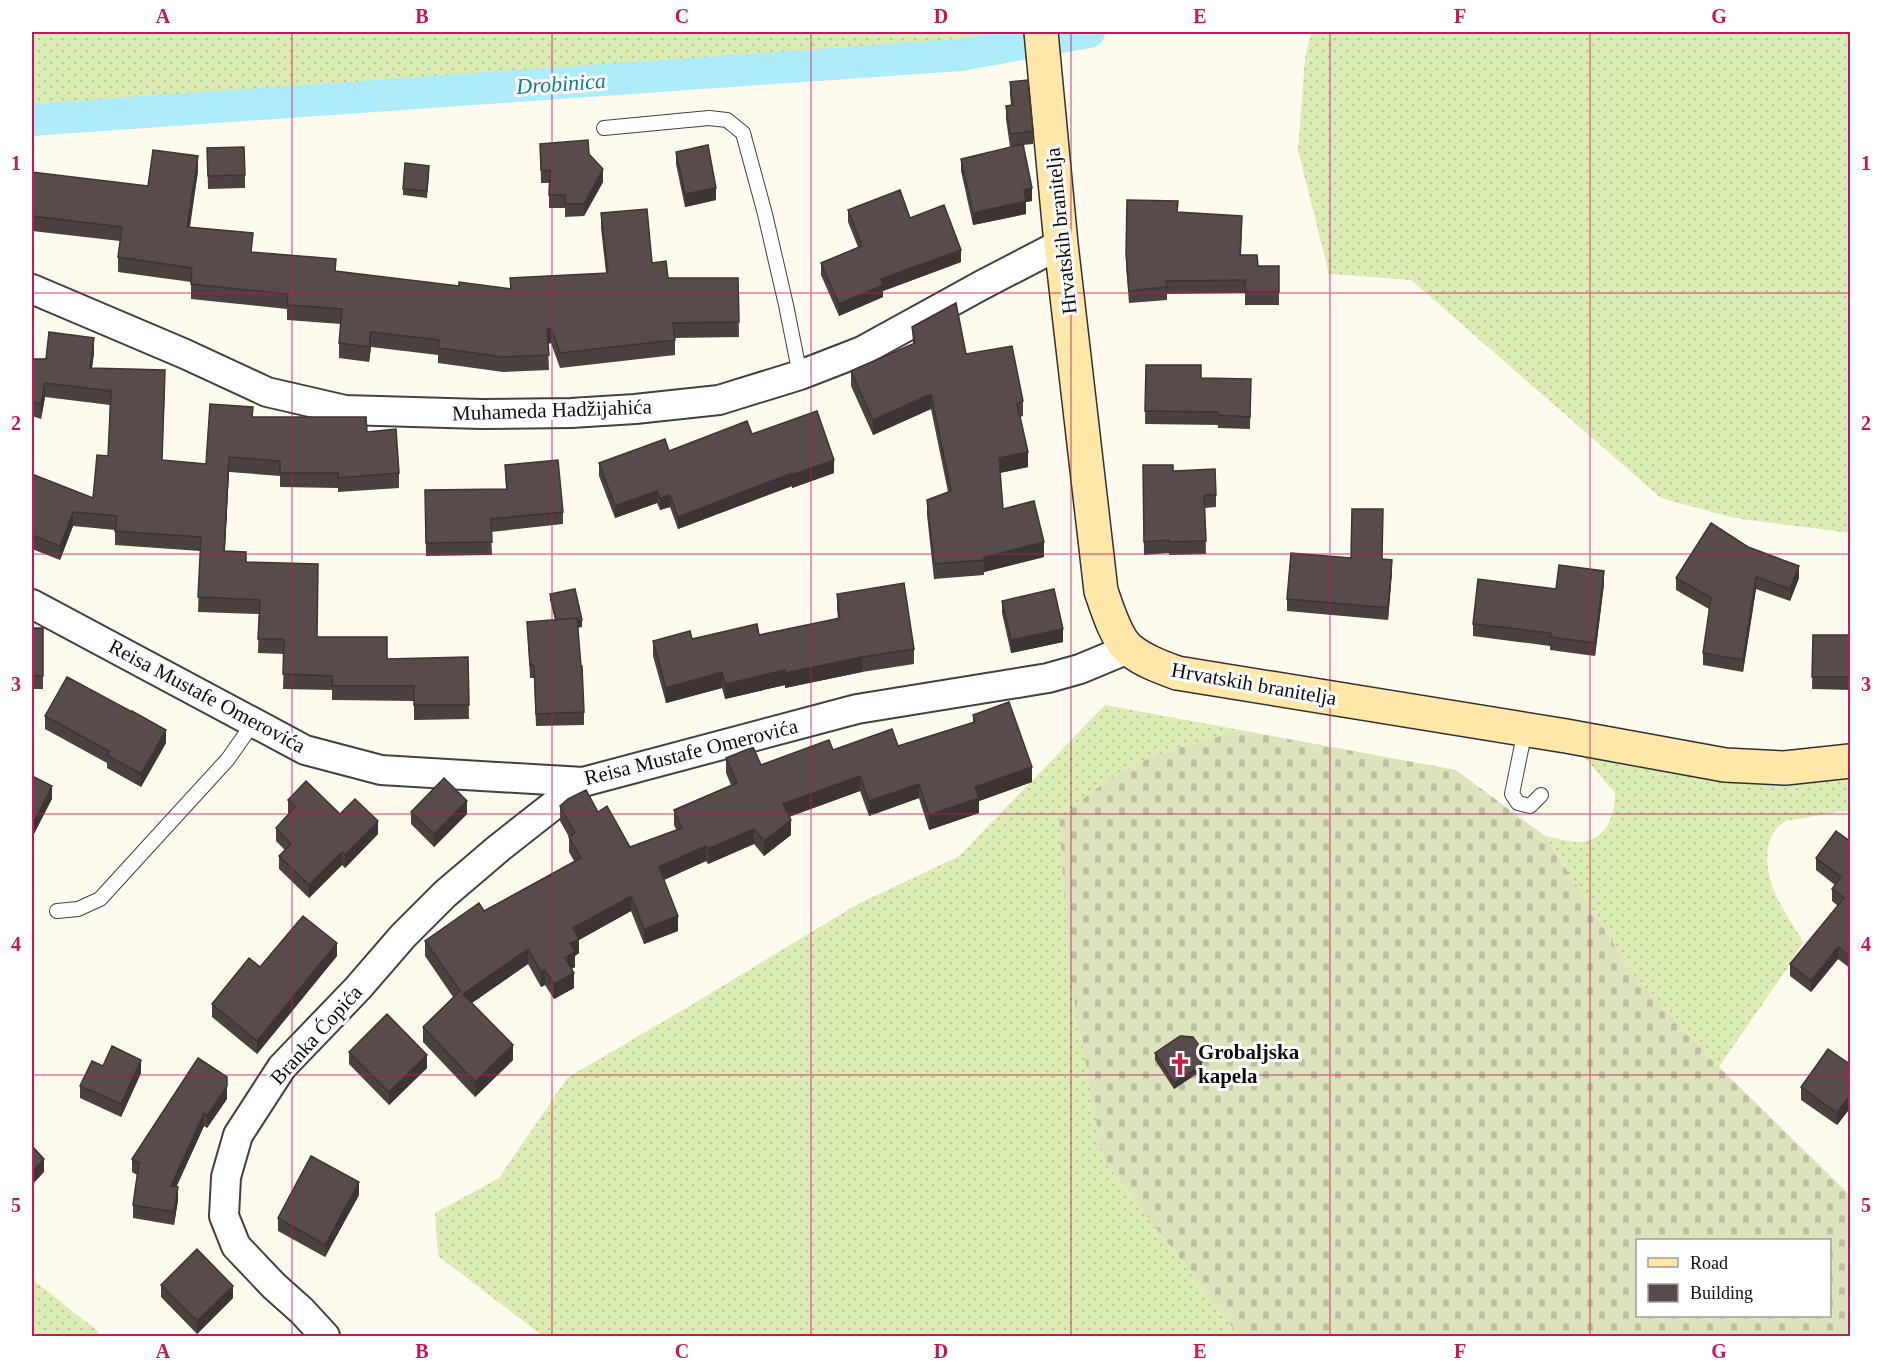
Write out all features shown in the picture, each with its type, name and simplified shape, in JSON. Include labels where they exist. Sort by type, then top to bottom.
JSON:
[{"type":"street","name":"Hrvatskih branitelja","points":[[1041,32],[1061,244],[1101,591],[1111,621],[1128,649],[1148,662],[1177,673],[1725,765],[1785,768],[1851,761]]},
{"type":"street","name":"Muhameda Hadžijahića","points":[[32,289],[267,392],[345,410],[494,414],[571,413],[635,410],[719,400],[800,375],[862,351],[1061,244]]},
{"type":"street","name":"Reisa Mustafe Omerovića","points":[[32,604],[305,750],[381,770],[583,782],[857,709],[1048,678],[1080,669],[1128,649]]},
{"type":"street","name":"Branka Ćopića","points":[[325,1336],[236,1246],[224,1216],[226,1177],[238,1135],[282,1067],[358,988],[403,936],[445,894],[498,848],[583,782]]},
{"type":"lane","points":[[604,128],[709,118],[727,120],[743,133],[786,305],[800,375]]},
{"type":"lane","points":[[57,911],[78,909],[100,899],[221,766],[254,722]]},
{"type":"lane","points":[[1525,730],[1512,794],[1518,803],[1530,806],[1541,795]]},
{"type":"green space","points":[[32,32],[1047,32],[1053,38],[961,55],[32,120]]},
{"type":"green space","points":[[1311,32],[1850,32],[1850,422],[1848,428],[1850,436],[1850,533],[1734,518],[1661,498],[1411,280],[1329,274],[1298,150],[1305,58]]},
{"type":"green space","points":[[1105,705],[1240,730],[1162,753],[1132,766],[1080,801],[1059,820],[1103,1159],[1239,1336],[543,1336],[438,1256],[435,1213],[499,1178],[567,1078],[856,905],[959,856]]},
{"type":"green space","points":[[1240,730],[1456,770],[1545,836],[1635,977],[1719,1067],[1850,1195],[1850,1336],[1239,1336],[1103,1159],[1070,975],[1059,819],[1118,774],[1147,759]]},
{"type":"green space","points":[[1566,736],[1850,761],[1850,811],[1786,821],[1776,829],[1770,840],[1767,861],[1772,886],[1803,942],[1719,1067],[1635,977],[1545,836],[1566,841],[1588,841],[1596,837],[1607,826],[1615,802],[1615,793]]},
{"type":"green space","points":[[32,1279],[99,1332],[97,1336],[32,1336]]},
{"type":"building","points":[[1028,80],[1033,131],[1010,134],[1006,106],[1013,105],[1010,82]]},
{"type":"building","points":[[588,140],[589,154],[603,169],[584,204],[565,204],[565,195],[549,195],[550,171],[541,170],[540,144]]},
{"type":"building","points":[[1023,144],[1032,188],[1024,190],[1026,201],[973,213],[961,159]]},
{"type":"building","points":[[708,145],[716,188],[685,194],[676,152]]},
{"type":"building","points":[[244,147],[245,175],[208,176],[207,148]]},
{"type":"building","points":[[153,150],[198,156],[187,227],[253,233],[251,252],[336,259],[335,271],[459,286],[459,282],[511,289],[510,278],[608,273],[601,213],[647,209],[652,263],[666,261],[668,278],[738,278],[739,322],[673,323],[675,340],[560,353],[551,328],[547,329],[549,355],[503,357],[438,348],[439,340],[371,332],[369,347],[339,343],[342,309],[287,305],[288,294],[191,284],[192,268],[118,257],[122,227],[32,216],[32,172],[148,186]]},
{"type":"building","points":[[405,163],[429,166],[427,191],[403,189]]},
{"type":"building","points":[[900,190],[910,218],[944,205],[961,250],[881,279],[883,285],[839,304],[821,263],[862,246],[848,210]]},
{"type":"building","points":[[1127,200],[1178,201],[1177,212],[1242,216],[1240,255],[1257,255],[1258,266],[1279,266],[1279,292],[1245,292],[1245,280],[1166,281],[1167,287],[1129,291],[1126,254]]},
{"type":"building","points":[[956,303],[966,354],[1012,346],[1023,401],[1017,403],[1028,452],[999,458],[1003,509],[1034,501],[1044,542],[984,557],[984,560],[934,564],[927,500],[951,491],[931,394],[873,420],[851,371],[915,343],[912,327]]},
{"type":"building","points":[[49,332],[94,338],[90,368],[165,370],[162,460],[206,464],[210,404],[253,407],[252,417],[366,417],[367,432],[396,429],[399,473],[338,478],[338,473],[280,473],[280,461],[229,457],[224,551],[246,552],[246,562],[318,564],[317,637],[387,637],[387,659],[468,657],[469,705],[414,705],[414,686],[332,686],[332,676],[283,674],[284,639],[258,639],[260,600],[198,597],[201,537],[115,531],[117,516],[73,512],[60,546],[32,535],[32,474],[93,498],[97,455],[108,456],[111,391],[45,383],[41,404],[32,402],[32,359],[46,359]]},
{"type":"building","points":[[1146,365],[1201,365],[1201,378],[1251,379],[1250,417],[1218,415],[1218,412],[1145,411]]},
{"type":"building","points":[[817,411],[834,460],[792,475],[792,473],[678,517],[670,495],[660,498],[657,491],[615,506],[599,463],[665,439],[669,451],[747,421],[752,434]]},
{"type":"building","points":[[558,460],[563,512],[491,519],[492,542],[426,543],[425,490],[507,489],[505,465]]},
{"type":"building","points":[[1143,465],[1173,465],[1173,471],[1215,469],[1216,495],[1204,495],[1206,541],[1144,542]]},
{"type":"building","points":[[1352,509],[1383,509],[1382,559],[1392,560],[1388,608],[1287,599],[1291,553],[1351,558]]},
{"type":"building","points":[[1711,523],[1748,547],[1799,566],[1790,589],[1756,577],[1743,660],[1703,653],[1711,598],[1676,578]]},
{"type":"building","points":[[1559,565],[1604,571],[1595,643],[1550,637],[1551,633],[1473,624],[1478,579],[1556,589]]},
{"type":"building","points":[[904,583],[914,649],[785,673],[785,670],[725,684],[722,672],[666,688],[653,641],[690,631],[692,639],[757,624],[759,635],[840,618],[837,594]]},
{"type":"building","points":[[575,589],[582,620],[578,621],[577,618],[556,620],[550,594]]},
{"type":"building","points":[[1054,589],[1063,629],[1011,640],[1002,601]]},
{"type":"building","points":[[577,618],[584,712],[536,714],[534,665],[530,665],[527,622]]},
{"type":"building","points":[[32,628],[43,628],[43,676],[32,676]]},
{"type":"building","points":[[1813,635],[1851,635],[1851,677],[1812,677]]},
{"type":"building","points":[[67,677],[166,730],[141,774],[107,755],[109,751],[45,716]]},
{"type":"building","points":[[1009,702],[1032,767],[975,787],[979,798],[929,815],[919,784],[869,801],[860,776],[783,804],[791,820],[764,841],[754,829],[708,849],[706,846],[659,867],[678,916],[644,929],[631,896],[573,928],[579,939],[570,943],[575,952],[565,958],[574,973],[554,984],[545,970],[541,972],[528,949],[463,994],[513,1045],[475,1082],[423,1027],[460,991],[425,941],[479,903],[484,911],[581,858],[569,837],[575,833],[560,806],[568,799],[586,790],[598,812],[607,806],[630,847],[682,828],[674,810],[737,783],[726,758],[753,747],[761,765],[829,740],[833,750],[892,729],[898,746],[975,722],[973,715]]},
{"type":"building","points":[[32,776],[52,786],[32,826]]},
{"type":"building","points":[[444,778],[467,801],[434,834],[411,812]]},
{"type":"building","points":[[306,781],[340,814],[355,799],[378,821],[345,855],[342,852],[309,885],[279,856],[291,844],[276,828],[295,807],[288,800]]},
{"type":"building","points":[[1836,831],[1851,842],[1851,957],[1838,947],[1811,981],[1790,964],[1844,898],[1832,889],[1841,877],[1816,858]]},
{"type":"building","points":[[303,916],[337,943],[257,1041],[212,1004],[249,958],[260,967]]},
{"type":"building","points":[[387,1014],[427,1055],[389,1092],[349,1052]]},
{"type":"building","name":"Grobaljska kapela","points":[[1180,1036],[1193,1037],[1203,1051],[1201,1065],[1174,1083],[1155,1053]]},
{"type":"building","points":[[112,1046],[141,1060],[121,1104],[80,1086],[92,1061],[103,1066]]},
{"type":"building","points":[[1828,1049],[1851,1065],[1851,1094],[1837,1113],[1801,1087]]},
{"type":"building","points":[[198,1058],[227,1077],[227,1086],[207,1116],[204,1113],[171,1186],[178,1187],[174,1212],[133,1205],[139,1163],[132,1159]]},
{"type":"building","points":[[32,1146],[44,1159],[32,1172]]},
{"type":"building","points":[[311,1156],[359,1182],[325,1245],[278,1218]]},
{"type":"building","points":[[197,1249],[233,1286],[197,1321],[161,1285]]},
{"type":"waterway","name":"Drobinica","points":[[32,120],[961,55],[1089,32]]},
{"type":"place","name":"Grobaljska kapela","points":[[1180,1064]]}]
